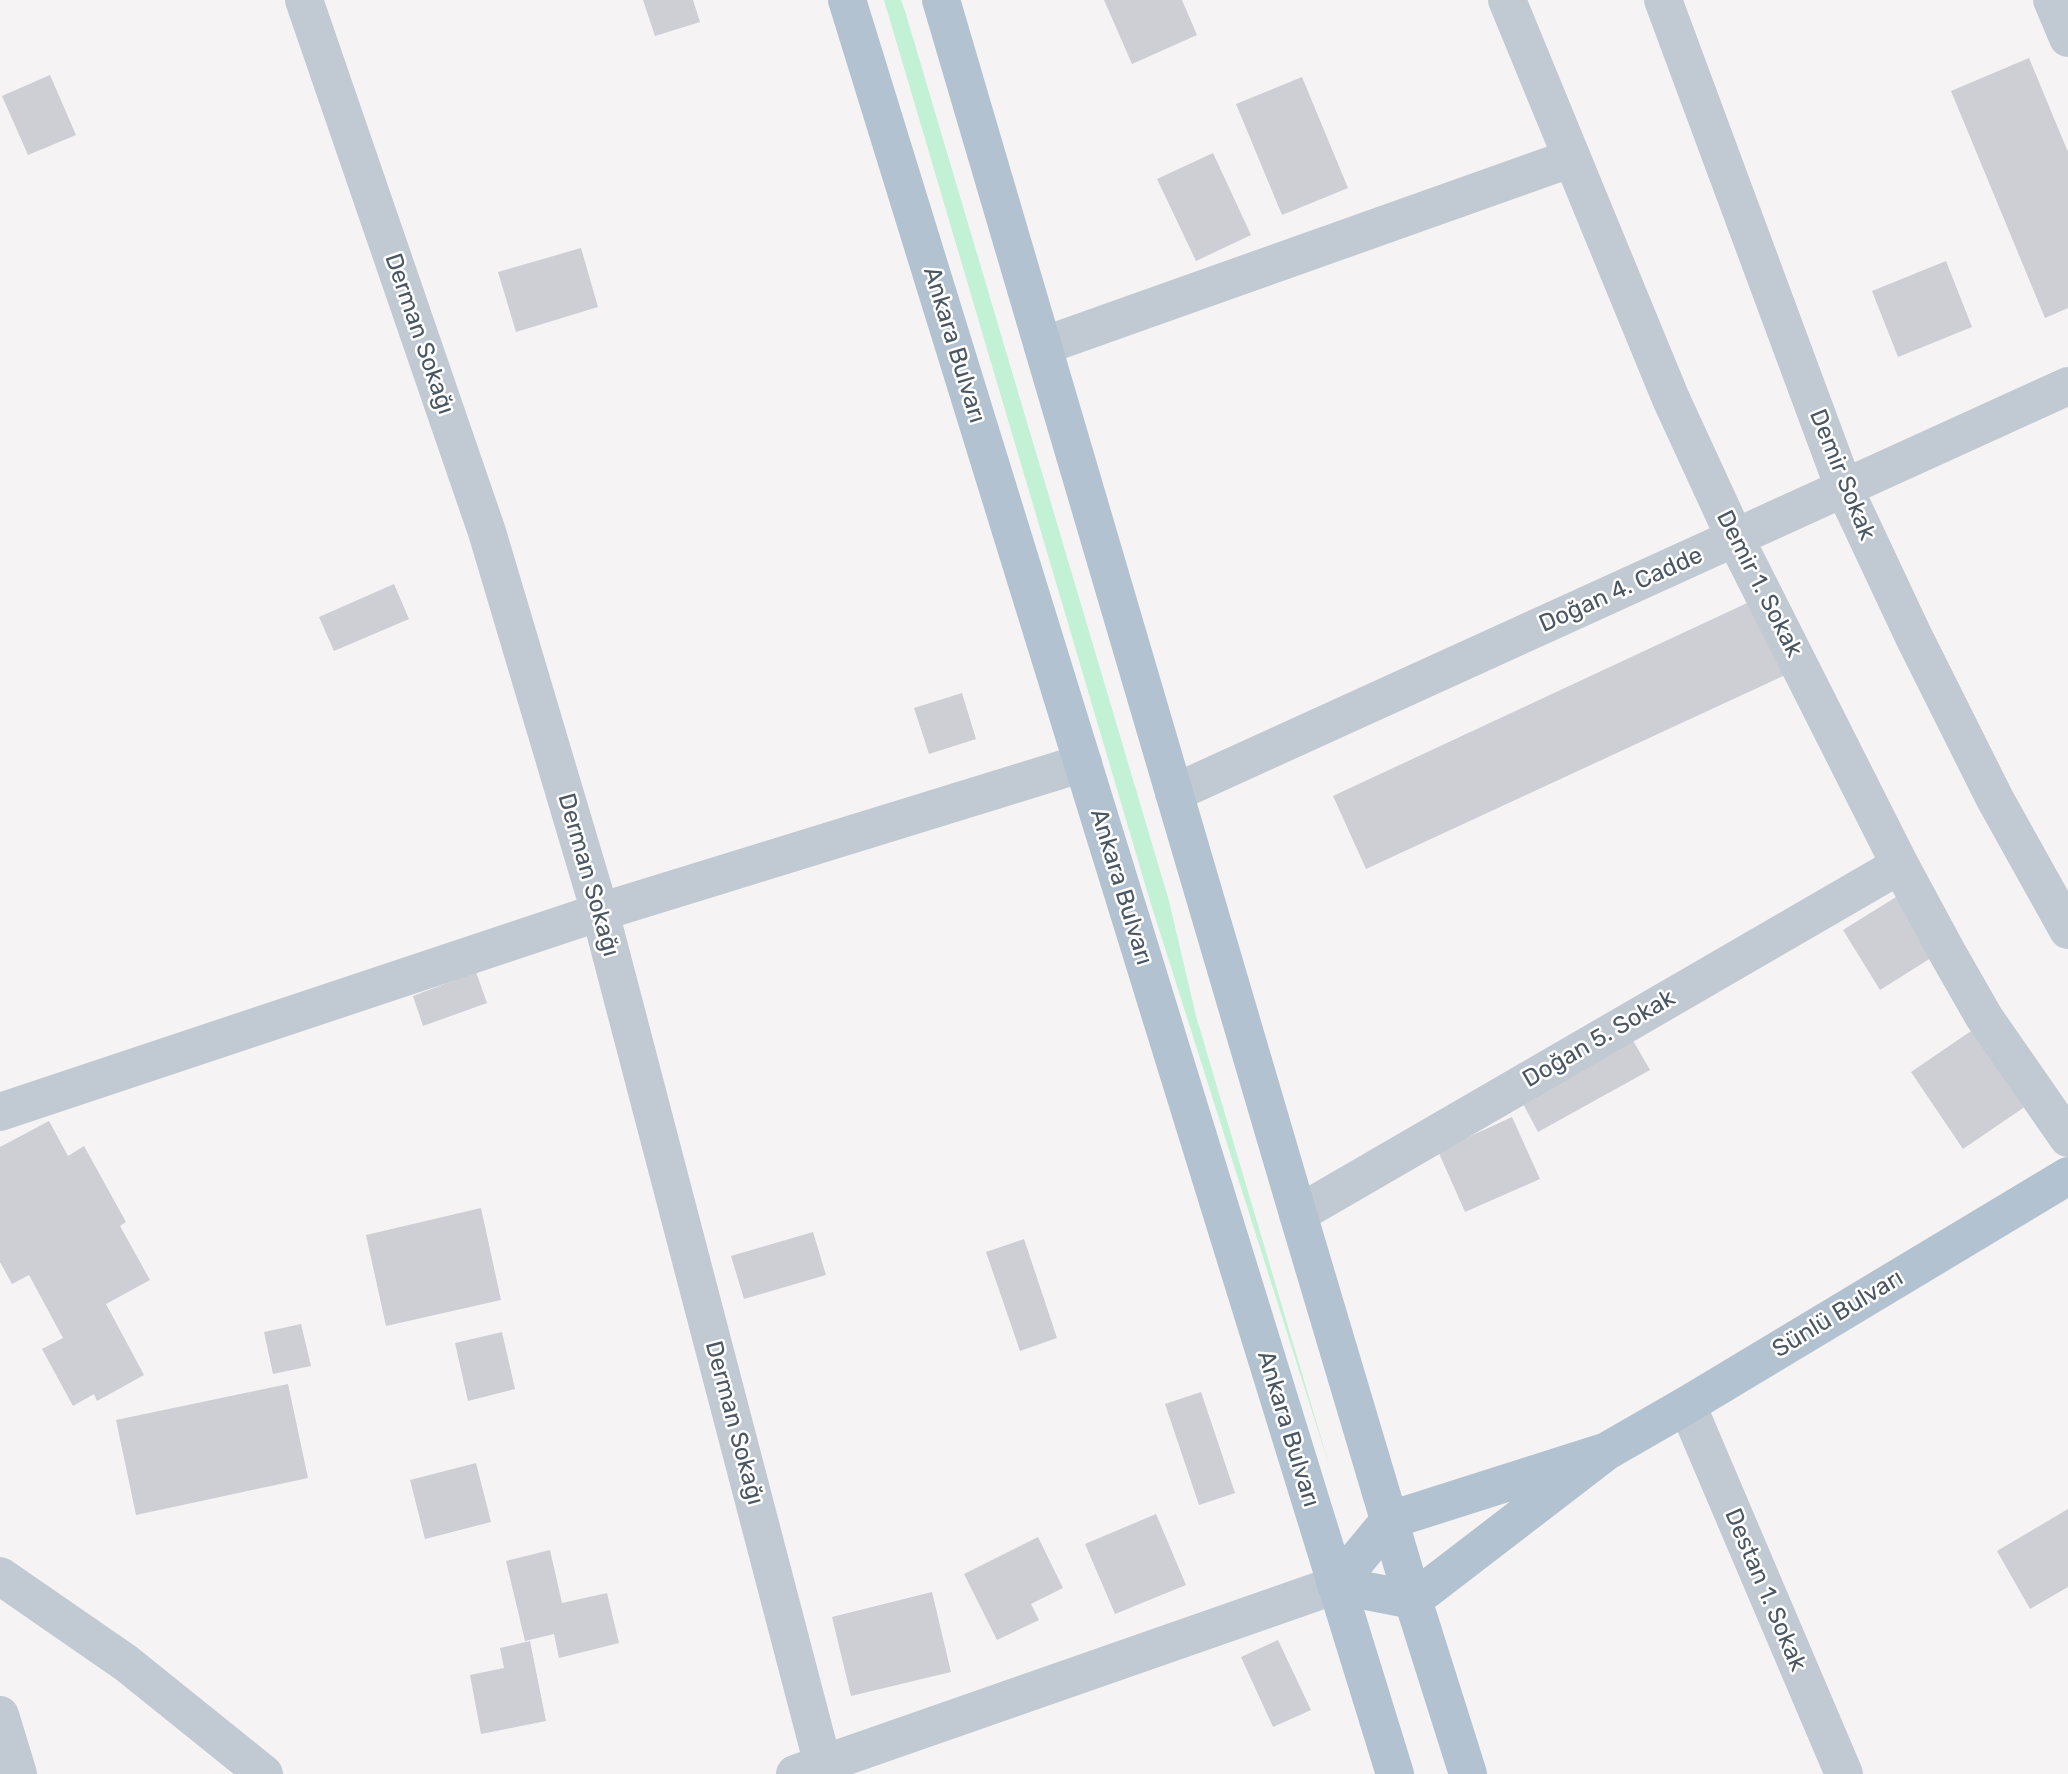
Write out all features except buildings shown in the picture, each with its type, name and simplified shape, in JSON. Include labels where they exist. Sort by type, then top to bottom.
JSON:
[{"type":"main road","name":"Ankara Bulvarı","points":[[847,0],[1395,1774]]},
{"type":"main road","points":[[941,0],[1298,1213],[1413,1600],[1468,1774]]},
{"type":"main road","name":"Sünlü Bulvarı","points":[[1413,1600],[1607,1451],[2068,1176]]},
{"type":"main road","name":"Sünlü Bulvarı","points":[[1390,1520],[1607,1451]]},
{"type":"main road","points":[[1390,1520],[1336,1585],[1413,1600]]},
{"type":"street","name":"Derman Sokağı","points":[[304,0],[487,532],[600,912],[809,1769]]},
{"type":"street","name":"Demir 1. Sokak","points":[[1507,0],[1671,399],[1735,538],[1900,865],[1984,1017],[2068,1138]]},
{"type":"street","name":"Demir Sokak","points":[[1663,0],[1844,488],[1913,635],[1995,799],[2068,930]]},
{"type":"street","points":[[2052,0],[2068,38]]},
{"type":"street","points":[[1043,346],[1572,158]]},
{"type":"street","name":"Doğan 4. Cadde","points":[[1174,793],[2068,386]]},
{"type":"street","points":[[0,1112],[600,912],[1083,763]]},
{"type":"street","name":"Doğan 5. Sokak","points":[[1298,1213],[1900,865]]},
{"type":"street","name":"Destan 1. Sokak","points":[[1687,1405],[1844,1774]]},
{"type":"street","points":[[0,1576],[126,1662],[264,1774]]},
{"type":"street","points":[[809,1769],[1336,1585]]},
{"type":"street","points":[[0,1715],[18,1774]]},
{"type":"green space","points":[[884,0],[901,0],[905,11],[1169,901],[1196,1016],[1330,1468],[1150,901]]}]
